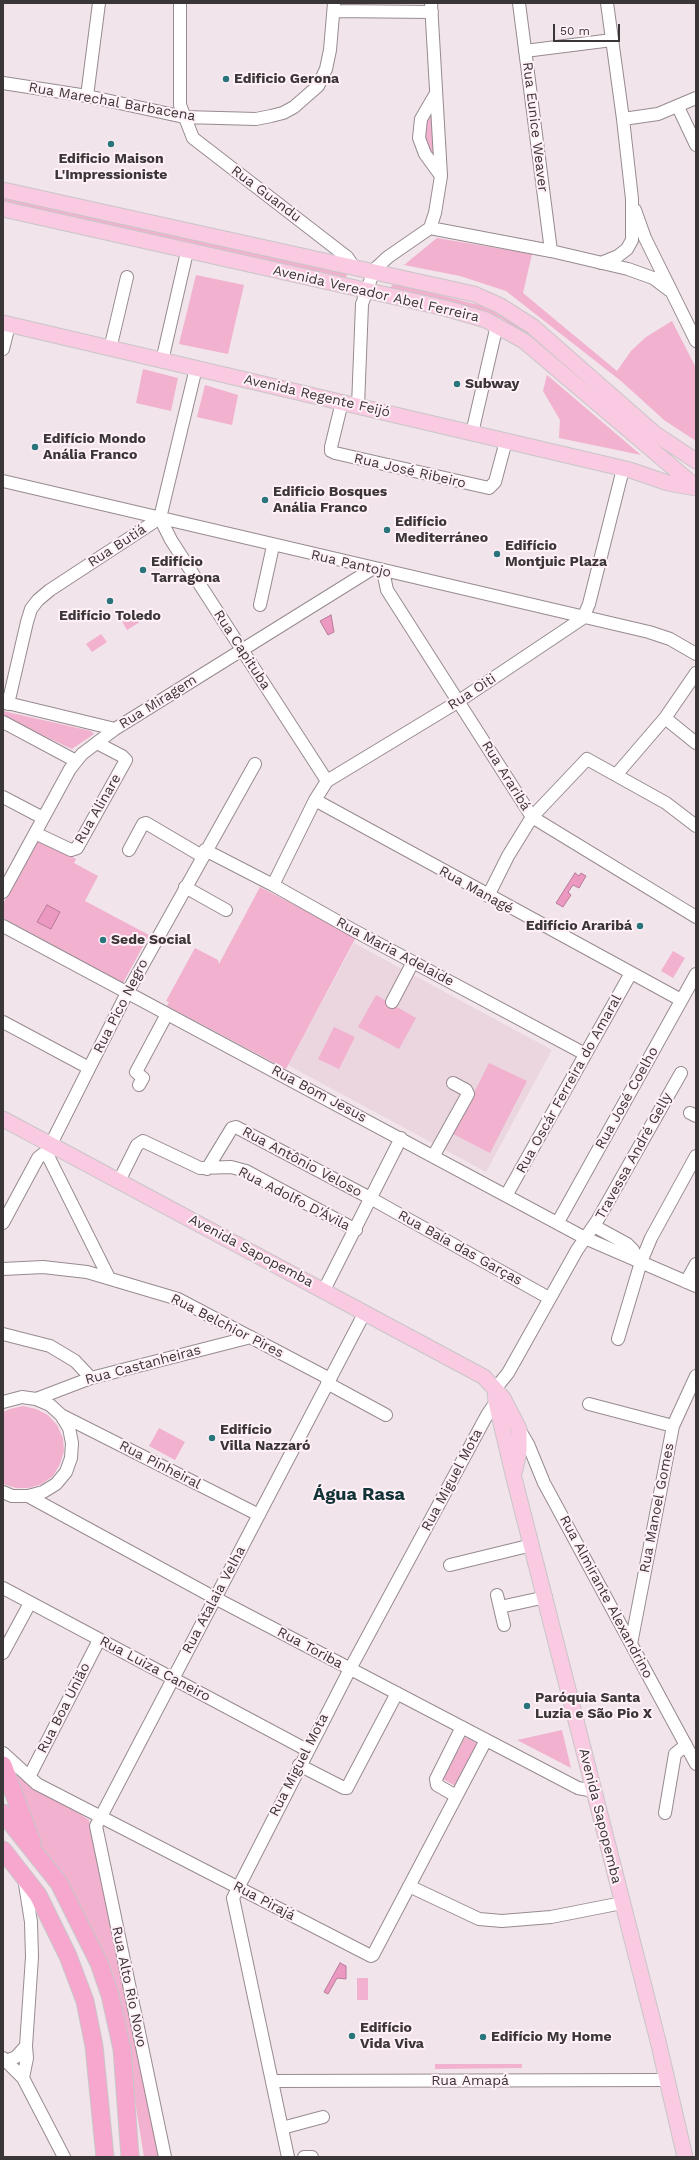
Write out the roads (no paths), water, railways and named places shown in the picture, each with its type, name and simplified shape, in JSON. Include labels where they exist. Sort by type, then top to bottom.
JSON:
[{"type":"highway","points":[[3,1765],[36,1852]]},
{"type":"highway","points":[[3,1813],[59,1882],[99,1963],[110,1995],[122,2049],[130,2157]]},
{"type":"highway","points":[[3,1850],[23,1873],[38,1895],[68,1956],[85,2002],[95,2054],[105,2157]]},
{"type":"main road","name":"Avenida Vereador Abel Ferreira","points":[[3,190],[104,214],[374,270],[459,290],[499,305],[546,337],[654,433],[696,461]]},
{"type":"main road","name":"Avenida Vereador Abel Ferreira","points":[[3,210],[472,315],[497,325],[524,341],[689,476],[696,488]]},
{"type":"main road","name":"Avenida Regente Feijó","points":[[6,324],[472,432],[627,469],[668,483],[696,488]]},
{"type":"main road","name":"Avenida Regente Feijó","points":[[627,469],[655,468],[689,476]]},
{"type":"main road","name":"Avenida Sapopemba","points":[[6,1122],[51,1144],[324,1290],[476,1372],[488,1380],[519,1429],[519,1450],[514,1476]]},
{"type":"main road","name":"Avenida Sapopemba","points":[[498,1396],[501,1422],[514,1476],[668,2080],[685,2157]]},
{"type":"main road","points":[[501,1422],[519,1450]]},
{"type":"street","points":[[87,96],[99,3]]},
{"type":"street","name":"Rua Guandu","points":[[180,3],[180,98],[184,116],[193,138],[347,257],[354,267]]},
{"type":"street","name":"Rua Eunice Weaver","points":[[519,3],[551,251]]},
{"type":"street","points":[[601,263],[618,256],[627,249],[632,240],[632,199],[607,3]]},
{"type":"street","points":[[334,7],[432,7],[435,95],[441,176],[435,213],[430,228],[388,257],[374,270],[362,304],[358,406]]},
{"type":"street","name":"Rua Marechal Barbacena","points":[[3,83],[87,96],[184,116],[256,119],[283,113],[294,107],[318,86],[326,69],[330,50],[334,7]]},
{"type":"street","points":[[525,51],[612,40]]},
{"type":"street","points":[[435,95],[421,119],[418,138],[425,154],[441,176]]},
{"type":"street","points":[[623,119],[658,114],[678,107],[696,98]]},
{"type":"street","points":[[678,107],[696,145]]},
{"type":"street","points":[[632,199],[645,238],[696,342]]},
{"type":"street","points":[[430,228],[551,251],[643,273],[670,290]]},
{"type":"street","points":[[162,361],[187,252]]},
{"type":"street","points":[[110,349],[127,277]]},
{"type":"street","points":[[3,350],[6,324]]},
{"type":"street","points":[[472,432],[497,325]]},
{"type":"street","name":"Rua Butiá","points":[[6,703],[27,622],[32,609],[38,600],[50,590],[160,518],[196,368]]},
{"type":"street","name":"Rua José Ribeiro","points":[[342,402],[331,448],[331,451],[335,453],[489,488],[495,482],[506,441]]},
{"type":"street","points":[[583,618],[589,604],[627,469]]},
{"type":"street","name":"Rua Pantojo","points":[[3,481],[273,546],[666,637],[696,654]]},
{"type":"street","name":"Rua Capituba","points":[[160,518],[171,540],[327,781]]},
{"type":"street","points":[[260,605],[273,546]]},
{"type":"street","name":"Rua Miragem","points":[[3,892],[76,761],[97,742],[115,729],[242,650],[378,570]]},
{"type":"street","name":"Rua Araribá","points":[[378,570],[387,590],[532,817],[696,917]]},
{"type":"street","name":"Rua Oiti","points":[[273,885],[314,800],[327,781],[459,701],[583,618]]},
{"type":"street","points":[[616,775],[665,718],[696,673]]},
{"type":"street","points":[[6,703],[115,729]]},
{"type":"street","points":[[665,718],[696,743]]},
{"type":"street","points":[[3,722],[76,761]]},
{"type":"street","name":"Rua Alinare","points":[[35,833],[71,850],[77,848],[126,760],[122,756],[97,742]]},
{"type":"street","points":[[488,896],[508,856],[532,817],[587,759],[670,806],[696,826]]},
{"type":"street","name":"Rua Pico Negro","points":[[51,1144],[127,993],[184,887],[255,764]]},
{"type":"street","points":[[3,797],[43,818]]},
{"type":"street","name":"Rua Managé","points":[[314,800],[681,1000]]},
{"type":"street","name":"Rua Maria Adelaide","points":[[129,850],[146,823],[204,853],[273,885],[585,1054]]},
{"type":"street","points":[[184,887],[226,910]]},
{"type":"street","name":"Rua Bom Jesus","points":[[3,926],[507,1194],[585,1238],[639,1260],[691,1284]]},
{"type":"street","points":[[392,1002],[413,962]]},
{"type":"street","name":"Rua Oscár Ferreira do Amaral","points":[[507,1194],[631,973]]},
{"type":"street","name":"Rua José Coelho","points":[[558,1222],[696,974]]},
{"type":"street","points":[[139,1085],[143,1078],[136,1072],[167,1014]]},
{"type":"street","points":[[3,1022],[89,1068]]},
{"type":"street","name":"Travessa André Gelly","points":[[585,1238],[594,1226],[681,1073]]},
{"type":"street","points":[[434,1155],[468,1094],[466,1090],[453,1083]]},
{"type":"street","name":"Rua Antônio Veloso","points":[[207,1169],[232,1128],[236,1127],[372,1199]]},
{"type":"street","points":[[324,1290],[372,1199],[401,1138]]},
{"type":"street","name":"Rua Adolfo D'Ávila","points":[[118,1181],[137,1145],[143,1141],[191,1165],[207,1169],[231,1167],[242,1170],[356,1230]]},
{"type":"street","points":[[3,1223],[38,1158],[43,1154],[48,1156],[109,1278]]},
{"type":"street","points":[[53,1166],[61,1158],[70,1155]]},
{"type":"street","points":[[618,1340],[639,1260],[696,1156]]},
{"type":"street","name":"Rua Baía das Garças","points":[[372,1199],[549,1298]]},
{"type":"street","name":"Rua Bom Jesus","points":[[594,1226],[627,1244],[639,1260]]},
{"type":"street","name":"Rua Miguel Mota","points":[[288,2157],[232,1901],[237,1887],[350,1668],[498,1396],[508,1373],[549,1298],[585,1238]]},
{"type":"street","points":[[691,1284],[696,1264]]},
{"type":"street","name":"Rua Belchior Pires","points":[[3,1269],[43,1267],[87,1272],[178,1299],[251,1337],[329,1381]]},
{"type":"street","name":"Rua Atalaia Velha","points":[[100,1817],[364,1312]]},
{"type":"street","points":[[3,1334],[50,1346],[75,1361],[91,1378]]},
{"type":"street","name":"Rua Castanheiras","points":[[36,1399],[91,1378],[251,1337]]},
{"type":"street","name":"Rua Manoel Gomes","points":[[631,1644],[673,1426],[696,1376]]},
{"type":"street","points":[[329,1381],[386,1415]]},
{"type":"street","points":[[3,1402],[22,1397],[36,1399]]},
{"type":"street","name":"Rua Pinheiral","points":[[36,1399],[50,1405],[61,1415],[259,1515]]},
{"type":"street","points":[[589,1404],[673,1426]]},
{"type":"street","points":[[3,1492],[12,1496],[28,1496],[43,1492],[56,1484],[66,1472],[71,1458],[72,1443],[69,1428],[61,1415]]},
{"type":"street","name":"Rua Almirante Alexandrino","points":[[519,1429],[528,1444],[539,1471],[696,1764]]},
{"type":"street","name":"Rua Almirante Alexandrino","points":[[519,1450],[539,1471]]},
{"type":"street","name":"Rua Toriba","points":[[28,1496],[215,1598],[397,1694],[578,1788],[594,1791]]},
{"type":"street","points":[[450,1565],[532,1546]]},
{"type":"street","name":"Rua Luiza Caneiro","points":[[3,1588],[307,1750]]},
{"type":"street","points":[[496,1595],[504,1626]]},
{"type":"street","points":[[500,1608],[546,1597]]},
{"type":"street","points":[[3,1653],[30,1603]]},
{"type":"street","name":"Rua Boa União","points":[[29,1777],[99,1640]]},
{"type":"street","points":[[299,1765],[344,1788],[347,1788],[397,1694]]},
{"type":"street","points":[[456,1796],[437,1785],[436,1779],[462,1727]]},
{"type":"street","name":"Rua Pirajá","points":[[3,1753],[37,1784],[371,1956],[373,1955],[486,1740]]},
{"type":"street","points":[[665,1813],[675,1754],[686,1745]]},
{"type":"street","name":"Rua Alto Rio Novo","points":[[100,1817],[95,1829],[165,2157]]},
{"type":"street","points":[[23,1873],[31,1922],[26,2046],[27,2058],[23,2078]]},
{"type":"street","points":[[409,1886],[479,1919],[502,1921],[551,1917],[622,1904]]},
{"type":"street","points":[[26,2046],[16,2057],[4,2061],[23,2078],[64,2157]]},
{"type":"street","name":"Rua Amapá","points":[[272,2081],[668,2080]]},
{"type":"street","points":[[282,2128],[323,2117]]},
{"type":"street","points":[[304,2157],[312,2157]]},
{"type":"place","name":"Edificio Gerona","points":[[226,79]]},
{"type":"place","name":"Edificio Maison L'Impressioniste","points":[[111,144]]},
{"type":"place","name":"Subway","points":[[457,384]]},
{"type":"place","name":"Edifício Mondo Anália Franco","points":[[35,447]]},
{"type":"place","name":"Edificio Bosques Anália Franco","points":[[265,500]]},
{"type":"place","name":"Edifício Mediterráneo","points":[[387,530]]},
{"type":"place","name":"Edifício Montjuic Plaza","points":[[497,554]]},
{"type":"place","name":"Edifício Tarragona","points":[[143,570]]},
{"type":"place","name":"Edifício Toledo","points":[[110,601]]},
{"type":"place","name":"Edifício Araribá","points":[[640,926]]},
{"type":"place","name":"Sede Social","points":[[103,940]]},
{"type":"place","name":"Edifício Villa Nazzaró","points":[[212,1438]]},
{"type":"place","name":"Paróquia Santa Luzia e São Pio X","points":[[527,1706]]},
{"type":"place","name":"Edifício Vida Viva","points":[[352,2036]]},
{"type":"place","name":"Edifício My Home","points":[[483,2037]]},
{"type":"district","name":"Água Rasa","points":[[359,1495]]}]
